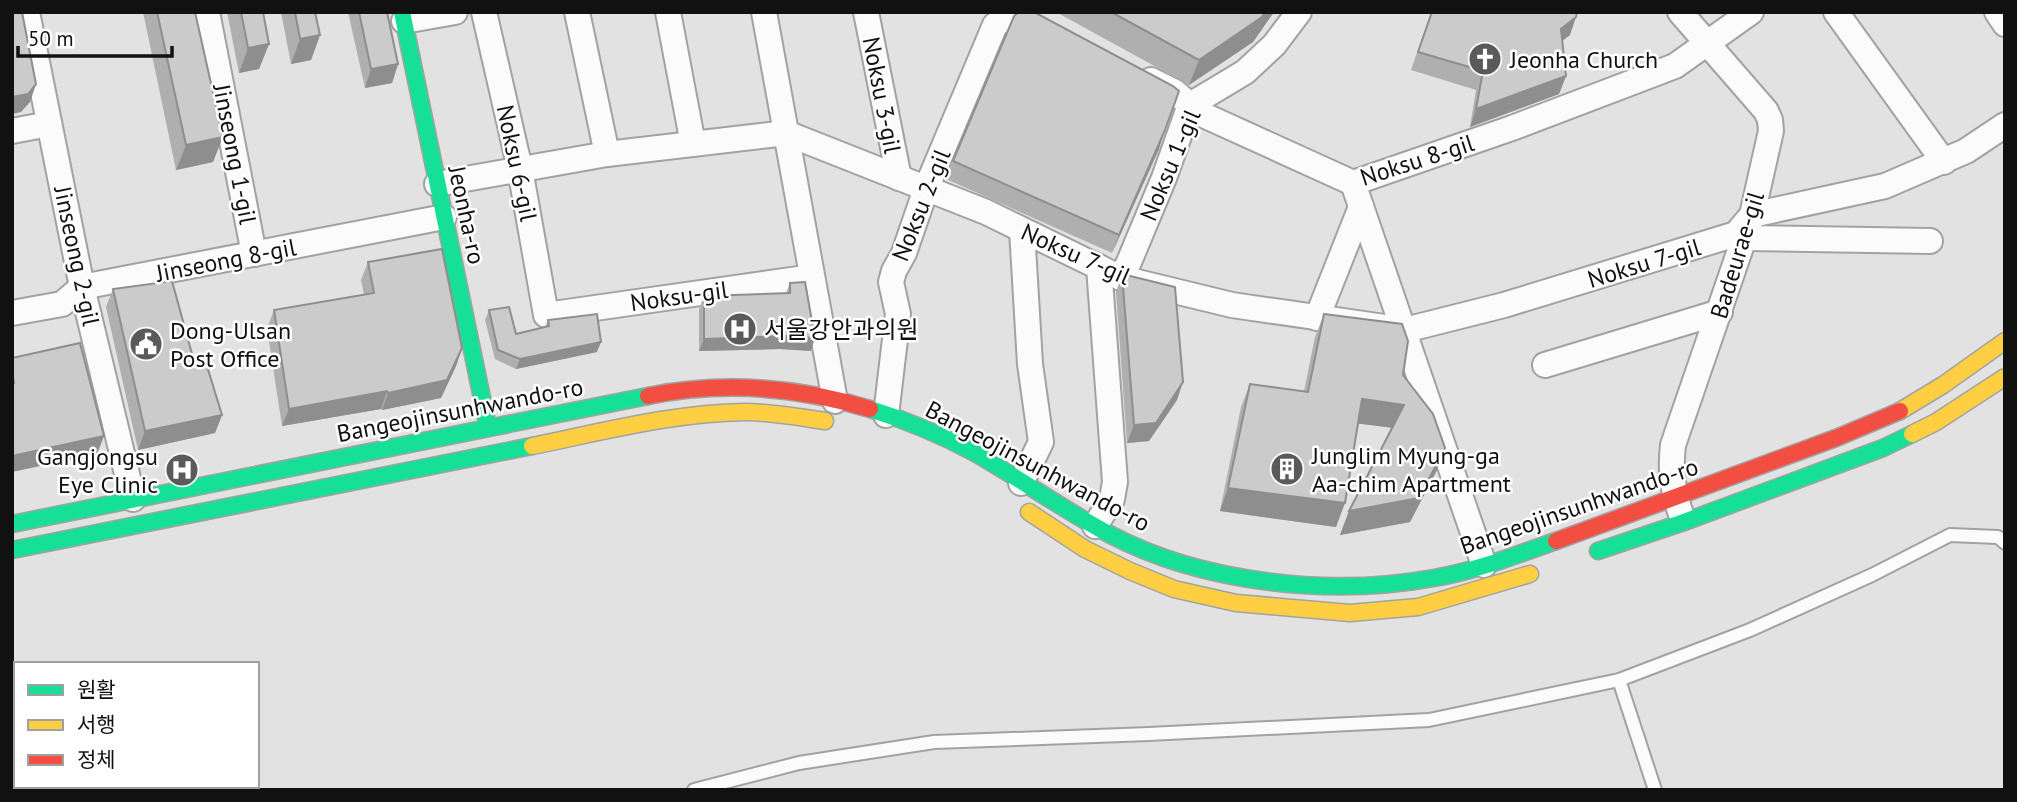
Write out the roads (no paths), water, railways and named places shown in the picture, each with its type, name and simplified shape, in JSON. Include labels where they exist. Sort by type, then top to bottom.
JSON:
[{"type":"main road","name":"Jeonha-ro","points":[[403,17],[488,427]]},
{"type":"main road","name":"Bangeojinsunhwando-ro","points":[[1017,492],[1133,546],[1179,562],[1240,577],[1352,586],[1419,581],[1485,565],[1675,499],[1880,419],[1922,399],[2005,341]]},
{"type":"main road","name":"Bangeojinsunhwando-ro","points":[[1581,557],[1684,522],[1883,447],[1937,422],[2005,377]]},
{"type":"main road","name":"Bangeojinsunhwando-ro","points":[[12,524],[664,393],[742,387],[783,390],[886,415],[970,450],[1085,549],[1174,589],[1236,603],[1350,613],[1418,607],[1543,570]]},
{"type":"main road","name":"Bangeojinsunhwando-ro","points":[[12,550],[670,418],[782,414],[844,425]]},
{"type":"street","name":"Jinseong 2-gil","points":[[27,12],[82,288],[133,499]]},
{"type":"street","name":"Jinseong 1-gil","points":[[207,12],[254,254]]},
{"type":"street","points":[[403,17],[455,12]]},
{"type":"street","name":"Noksu 6-gil","points":[[484,12],[520,169],[545,315]]},
{"type":"street","points":[[577,12],[607,154]]},
{"type":"street","points":[[668,12],[693,144]]},
{"type":"street","points":[[764,12],[835,401]]},
{"type":"street","name":"Noksu 3-gil","points":[[866,12],[899,178]]},
{"type":"street","name":"Noksu 1-gil","points":[[1095,526],[1112,499],[1115,482],[1110,272],[1164,178],[1190,105],[1245,72],[1274,45],[1299,12]]},
{"type":"street","name":"Badeurae-gil","points":[[1680,12],[1753,94],[1766,111],[1771,131],[1748,226],[1673,444],[1670,470],[1675,499],[1684,522]]},
{"type":"street","name":"Noksu 8-gil","points":[[1128,68],[1175,92],[1199,113],[1353,183],[1512,128],[1675,66],[1751,12]]},
{"type":"street","points":[[1836,12],[1944,162]]},
{"type":"street","points":[[1997,12],[2005,24]]},
{"type":"street","name":"Noksu 2-gil","points":[[886,415],[898,314],[891,282],[894,271],[904,253],[926,189],[995,25],[1024,14]]},
{"type":"street","points":[[12,131],[49,124]]},
{"type":"street","points":[[1748,226],[1885,186],[1944,162],[2005,125]]},
{"type":"street","name":"Noksu 7-gil","points":[[437,184],[607,154],[786,133],[986,212],[1110,272],[1232,305],[1405,330],[1504,306],[1736,234],[1748,226]]},
{"type":"street","points":[[1353,183],[1485,565]]},
{"type":"street","points":[[1317,318],[1361,207]]},
{"type":"street","name":"Jinseong 8-gil","points":[[12,313],[62,304],[82,288],[444,217]]},
{"type":"street","points":[[1748,226],[1930,241]]},
{"type":"street","points":[[1017,492],[1041,442],[1030,364],[1022,230]]},
{"type":"street","name":"Noksu-gil","points":[[545,315],[812,277]]},
{"type":"street","points":[[1545,365],[1720,312]]},
{"type":"lane","points":[[694,790],[799,763],[934,742],[1429,720],[1619,680],[1750,630],[1872,575],[1950,535],[1998,537],[2005,543]]},
{"type":"lane","points":[[1619,680],[1655,790]]},
{"type":"place","name":"Jeonha Church","points":[[1485,59]]},
{"type":"place","name":"서울강안과의원","points":[[740,329]]},
{"type":"place","name":"Dong-Ulsan Post Office","points":[[146,344]]},
{"type":"place","name":"Junglim Myung-ga Aa-chim Apartment","points":[[1287,469]]},
{"type":"place","name":"Gangjongsu Eye Clinic","points":[[182,470]]}]
